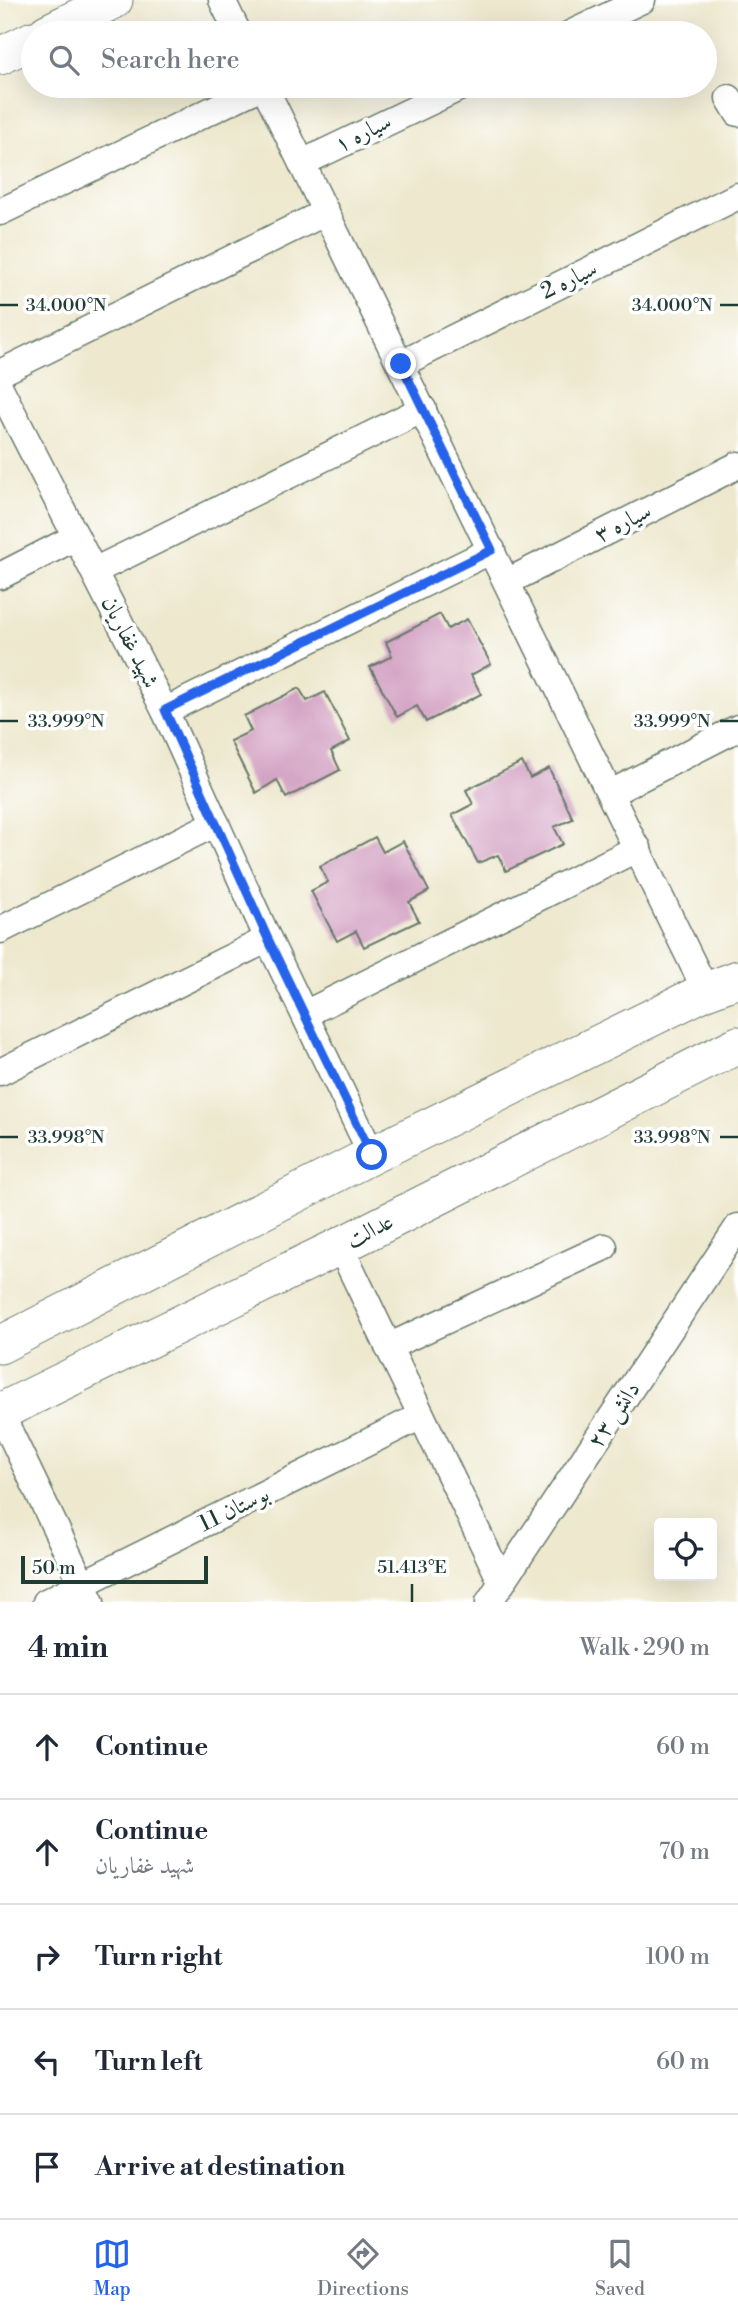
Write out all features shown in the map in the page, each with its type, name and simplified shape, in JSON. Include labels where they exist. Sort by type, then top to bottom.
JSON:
[{"type":"street","points":[[71,21],[114,0]]},
{"type":"street","points":[[222,0],[232,21]]},
{"type":"street","points":[[597,21],[642,0]]},
{"type":"street","points":[[0,56],[21,46]]},
{"type":"street","points":[[0,212],[238,98]]},
{"type":"street","points":[[0,1345],[372,1155],[722,985],[638,848],[269,98]]},
{"type":"street","name":"سیاره ۱","points":[[302,163],[438,98]]},
{"type":"street","name":"سیاره 2","points":[[401,364],[738,196]]},
{"type":"street","points":[[0,373],[326,212]]},
{"type":"street","name":"شهید غفاریان","points":[[0,388],[165,710],[268,939],[372,1155]]},
{"type":"street","points":[[94,571],[423,409]]},
{"type":"street","name":"سیاره ۳","points":[[507,582],[738,464]]},
{"type":"street","points":[[0,576],[76,537]]},
{"type":"street","points":[[165,710],[492,550]]},
{"type":"street","points":[[611,793],[738,728]]},
{"type":"street","points":[[0,930],[216,823]]},
{"type":"street","points":[[305,1014],[638,848]]},
{"type":"street","points":[[0,1072],[268,939]]},
{"type":"street","name":"عدالت","points":[[0,1412],[340,1246],[738,1045]]},
{"type":"street","name":"دانش ۲۳","points":[[496,1592],[738,1227]]},
{"type":"street","points":[[340,1246],[421,1416],[496,1592]]},
{"type":"street","points":[[388,1348],[604,1247]]},
{"type":"street","points":[[0,1412],[86,1593]]},
{"type":"street","name":"بوستان 11","points":[[46,1602],[86,1593],[421,1416]]},
{"type":"building","points":[[440,614],[448,629],[467,619],[491,664],[471,675],[481,694],[426,722],[417,706],[397,717],[370,667],[392,656],[386,642]]},
{"type":"building","points":[[299,688],[307,701],[325,692],[350,741],[331,751],[340,770],[286,798],[277,780],[256,793],[230,741],[251,731],[244,716]]},
{"type":"building","points":[[522,762],[530,778],[549,768],[573,819],[554,827],[563,844],[506,871],[498,855],[478,863],[452,815],[473,804],[466,790]]},
{"type":"building","points":[[375,837],[383,852],[403,841],[429,891],[409,902],[419,921],[364,947],[356,931],[337,941],[311,891],[328,882],[320,866]]},
{"type":"route","points":[[372,1155],[268,939],[165,710],[492,550],[401,364]]}]
